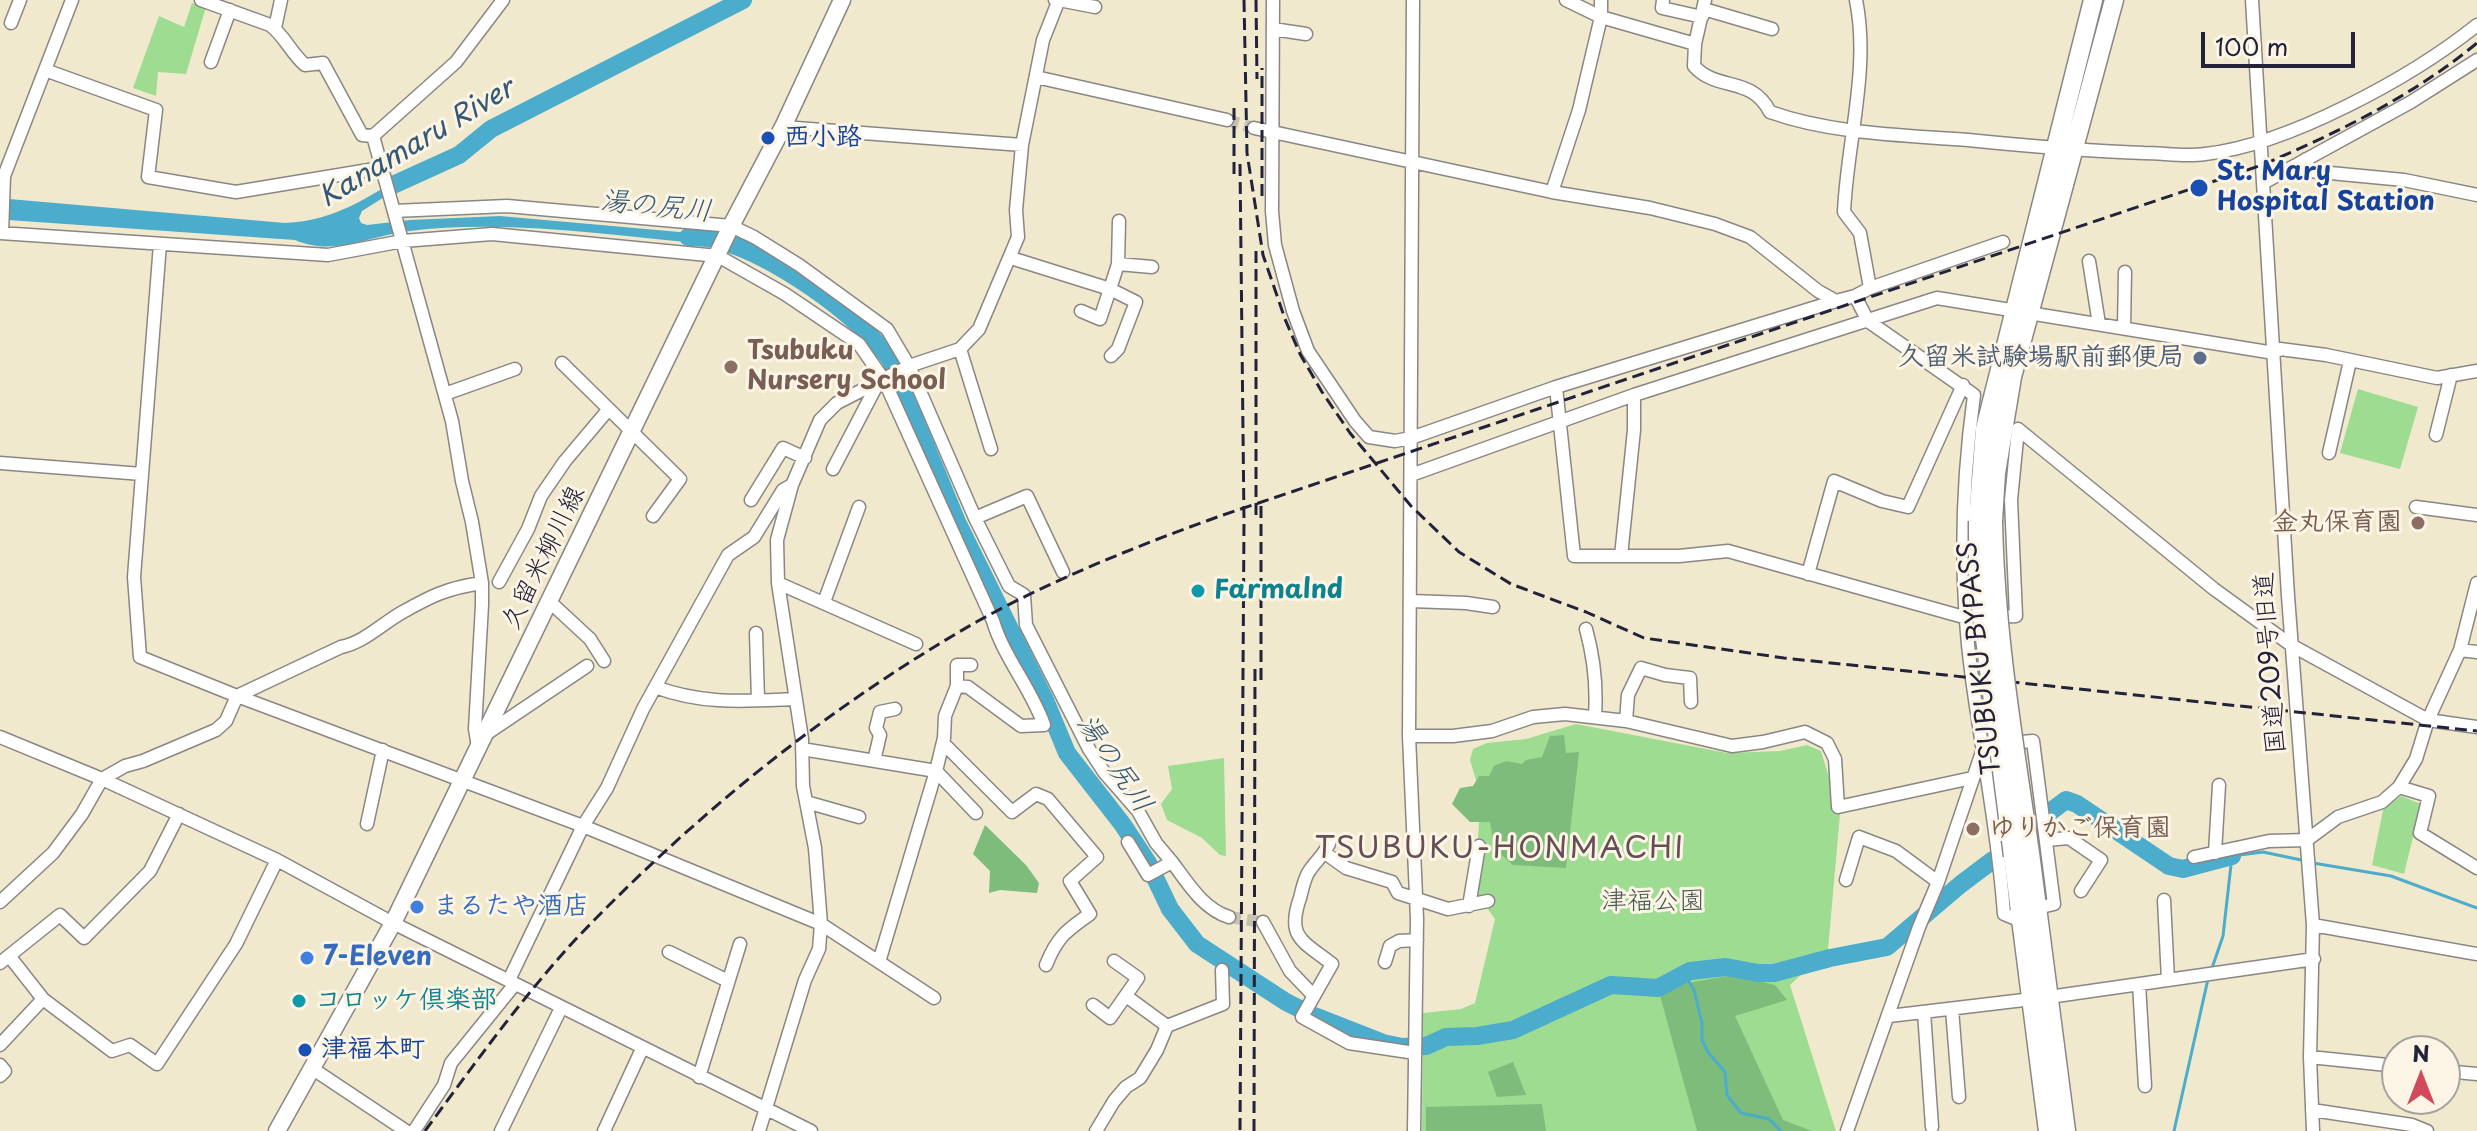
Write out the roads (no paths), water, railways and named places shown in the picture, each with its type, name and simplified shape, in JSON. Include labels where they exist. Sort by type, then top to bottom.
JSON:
[{"type":"highway","name":"TSUBUKU BYPASS","points":[[2065,149],[2093,0]]},
{"type":"highway","name":"TSUBUKU BYPASS","points":[[2066,1131],[2040,998],[2021,921],[2021,854],[2009,714],[1985,521],[2022,312],[2065,149],[2114,0]]},
{"type":"highway","name":"TSUBUKU BYPASS","points":[[2021,854],[2037,908],[2048,1131]]},
{"type":"main road","name":"久留米柳川線","points":[[277,1131],[393,923],[731,227],[783,127],[842,0]]},
{"type":"street","points":[[11,23],[20,0]]},
{"type":"street","points":[[72,0],[3,179],[1,233],[328,255],[402,237],[492,234],[720,251],[859,344],[882,381],[999,640],[1036,703],[1044,725],[1021,726],[968,687],[957,686]]},
{"type":"street","points":[[201,0],[275,28],[305,65],[323,63],[362,135],[373,136],[456,62],[503,0]]},
{"type":"street","points":[[275,28],[281,0]]},
{"type":"street","points":[[1273,0],[1272,211],[1275,245],[1293,311],[1308,351],[1369,437],[1395,441],[1411,438],[1556,387],[1855,296],[2003,242]]},
{"type":"street","points":[[1413,0],[1409,736],[1417,940],[1414,1131]]},
{"type":"street","points":[[1566,0],[1601,17],[1695,44]]},
{"type":"street","points":[[1552,192],[1579,110],[1601,17],[1601,0]]},
{"type":"street","points":[[1663,0],[1662,8],[1704,9],[1772,29]]},
{"type":"street","points":[[1856,0],[1861,25],[1854,130],[1844,212],[1860,233],[1870,288]]},
{"type":"street","name":"国道209号旧道","points":[[2252,0],[2291,645],[2313,925],[2310,1057],[2313,1131]]},
{"type":"street","points":[[759,1131],[805,980],[819,949],[821,924],[815,848],[806,802],[796,699],[778,583],[777,540],[792,485],[820,420],[837,403],[909,366],[960,349],[979,329],[1018,237],[1016,210],[1022,145],[1043,40],[1057,1],[1095,7]]},
{"type":"street","points":[[1704,9],[1695,44],[1694,66],[1702,75],[1745,88],[1762,97],[1770,112],[1854,130],[2065,149],[2204,155],[2262,141],[2385,86],[2450,46],[2477,25]]},
{"type":"street","points":[[211,62],[230,10]]},
{"type":"street","points":[[1273,29],[1306,34]]},
{"type":"street","points":[[2265,182],[2411,102],[2477,60]]},
{"type":"street","points":[[45,70],[156,110],[148,177],[236,192],[383,174]]},
{"type":"street","points":[[1036,77],[1227,120]]},
{"type":"street","points":[[783,127],[1022,145]]},
{"type":"street","points":[[1254,128],[1552,192],[1650,208],[1715,224],[1750,237],[1818,291],[1836,301]]},
{"type":"street","points":[[373,136],[445,394],[472,522],[482,583],[475,729],[478,751]]},
{"type":"street","points":[[2306,159],[2309,171],[2404,180],[2477,195]]},
{"type":"street","points":[[394,210],[507,206],[731,227],[754,237],[799,265],[887,329],[909,366],[975,518],[1009,586],[1024,595],[1026,625],[1089,749],[1104,772],[1138,811],[1156,843],[1195,893],[1218,914],[1229,917]]},
{"type":"street","points":[[1100,319],[1118,264],[1119,221]]},
{"type":"street","points":[[160,244],[134,577],[140,657],[583,826],[821,924],[934,998]]},
{"type":"street","points":[[1011,258],[1110,289],[1136,302],[1118,349],[1111,356]]},
{"type":"street","points":[[2089,261],[2099,324]]},
{"type":"street","points":[[1118,264],[1152,267]]},
{"type":"street","points":[[2124,328],[2125,272]]},
{"type":"street","points":[[1855,296],[1868,321],[1974,395],[1962,515],[1972,677],[2000,863],[2004,914],[2021,921]]},
{"type":"street","points":[[1411,475],[1634,395],[1937,298],[2274,353],[2280,349],[2326,355],[2437,378],[2477,371]]},
{"type":"street","points":[[1081,311],[1124,330]]},
{"type":"street","points":[[960,349],[991,449]]},
{"type":"street","points":[[2329,453],[2350,361]]},
{"type":"street","points":[[562,363],[680,479],[653,516]]},
{"type":"street","points":[[445,394],[515,369]]},
{"type":"street","points":[[2436,435],[2451,375]]},
{"type":"street","points":[[833,469],[882,381]]},
{"type":"street","points":[[1808,574],[1834,481],[1882,501],[1908,507],[1963,385]]},
{"type":"street","points":[[1556,387],[1574,556],[1679,556],[1728,551],[1967,618],[2016,616],[2011,500],[2018,429],[2214,589],[2291,645],[2428,720],[2477,727]]},
{"type":"street","points":[[1621,556],[1634,430],[1634,395]]},
{"type":"street","points":[[499,582],[528,529],[541,496],[565,461],[608,410]]},
{"type":"street","points":[[751,500],[783,448],[805,458]]},
{"type":"street","points":[[0,463],[142,474]]},
{"type":"street","points":[[414,1131],[444,1085],[451,1063],[512,982],[583,826],[607,788],[655,687],[728,555],[754,537],[783,490],[792,485]]},
{"type":"street","points":[[975,518],[1027,496],[1063,572]]},
{"type":"street","points":[[824,602],[859,507]]},
{"type":"street","points":[[2416,507],[2477,515]]},
{"type":"street","points":[[0,902],[53,853],[82,814],[102,779],[125,766],[216,730],[226,721],[237,696],[351,645],[400,613],[448,588],[482,583]]},
{"type":"street","points":[[778,583],[916,644]]},
{"type":"street","points":[[2194,857],[2269,841],[2307,840],[2338,817],[2382,802],[2399,787],[2416,759],[2428,720],[2460,650],[2477,585]]},
{"type":"street","points":[[1411,601],[1493,607]]},
{"type":"street","points":[[550,602],[590,639],[604,661]]},
{"type":"street","points":[[1586,629],[1597,689],[1595,716]]},
{"type":"street","points":[[756,633],[758,700]]},
{"type":"street","points":[[2460,650],[2477,652]]},
{"type":"street","points":[[879,962],[936,771],[945,716],[957,686],[957,665],[971,665]]},
{"type":"street","points":[[486,734],[587,666]]},
{"type":"street","points":[[1626,721],[1628,695],[1641,668],[1690,678],[1691,702]]},
{"type":"street","points":[[655,687],[684,697],[714,702],[796,699]]},
{"type":"street","points":[[874,761],[880,735],[876,728],[880,712],[895,709]]},
{"type":"street","points":[[1409,736],[1453,736],[1492,731],[1533,717],[1565,714],[1626,721],[1732,746],[1805,732],[1827,743],[1835,759],[1838,807],[1972,778]]},
{"type":"street","points":[[0,737],[102,779],[277,860],[393,923],[811,1131]]},
{"type":"street","points":[[1847,1131],[1985,746],[2033,741],[2054,904],[2037,908]]},
{"type":"street","points":[[943,743],[1012,812],[1036,794],[1048,799],[1097,857],[1070,881],[1090,914],[1063,933],[1053,946],[1046,965]]},
{"type":"street","points":[[802,749],[936,771],[976,813]]},
{"type":"street","points":[[367,824],[383,750]]},
{"type":"street","points":[[2215,853],[2219,785]]},
{"type":"street","points":[[2399,787],[2429,796],[2420,833],[2477,868]]},
{"type":"street","points":[[806,802],[859,817]]},
{"type":"street","points":[[179,814],[150,871],[84,938],[60,915],[5,960],[43,999],[112,1051],[130,1045],[157,1064],[236,944],[277,860]]},
{"type":"street","points":[[1846,880],[1859,837],[1896,851],[1938,882]]},
{"type":"street","points":[[2046,840],[2069,838],[2101,860],[2081,891]]},
{"type":"street","points":[[1128,842],[1148,875],[1172,862]]},
{"type":"street","points":[[1469,906],[1479,846]]},
{"type":"street","points":[[1415,1053],[1349,1043],[1302,1017],[1332,964],[1298,936],[1293,924],[1308,873],[1328,847],[1346,868],[1392,882],[1398,893],[1448,909],[1488,901]]},
{"type":"street","points":[[2164,900],[2168,980]]},
{"type":"street","points":[[1263,922],[1290,971],[1313,995]]},
{"type":"street","points":[[2313,925],[2477,954]]},
{"type":"street","points":[[1385,962],[1390,946],[1399,941],[1417,940]]},
{"type":"street","points":[[699,1077],[740,944]]},
{"type":"street","points":[[669,952],[728,981]]},
{"type":"street","points":[[1889,1016],[2314,959]]},
{"type":"street","points":[[1093,1005],[1110,1018],[1138,978],[1114,961]]},
{"type":"street","points":[[1096,1131],[1114,1101],[1126,1087],[1140,1078],[1167,1026],[1223,1004],[1222,970]]},
{"type":"street","points":[[2139,984],[2145,1086]]},
{"type":"street","points":[[1126,996],[1167,1026]]},
{"type":"street","points":[[0,1045],[43,999]]},
{"type":"street","points":[[501,1131],[561,1008]]},
{"type":"street","points":[[1952,1009],[1959,1097]]},
{"type":"street","points":[[1924,1012],[1932,1127]]},
{"type":"street","points":[[604,1131],[642,1049]]},
{"type":"street","points":[[2310,1057],[2381,1064]]},
{"type":"street","points":[[0,1065],[5,1071],[0,1076]]},
{"type":"street","points":[[313,1069],[406,1131]]},
{"type":"street","points":[[2312,1110],[2412,1125],[2427,1131]]},
{"type":"water","points":[[412,171],[416,177],[362,211],[359,218],[361,223],[500,216],[713,235],[709,244],[559,230],[446,228],[409,231],[352,244],[324,246],[295,240],[8,220],[9,199],[285,223],[304,221],[352,206]]},
{"type":"waterway","name":"Kanamaru River","points":[[393,185],[459,155],[491,129],[743,0]]},
{"type":"waterway","name":"湯の尻川","points":[[688,237],[715,239],[788,272],[835,305],[890,359],[957,522],[1045,700],[1067,753],[1123,825],[1148,863],[1170,909],[1197,944],[1286,1002],[1314,1016],[1383,1043],[1402,1047],[1426,1046],[1446,1037],[1513,1030],[1611,985],[1658,988],[1690,971],[1726,967],[1774,973],[1887,947],[1993,860]]},
{"type":"waterway","name":"湯の尻川","points":[[2050,812],[2066,800],[2077,804],[2169,866],[2183,869],[2232,856]]},
{"type":"waterway","points":[[2211,971],[2223,936],[2232,856],[2263,852],[2306,861]]},
{"type":"waterway","points":[[2313,863],[2391,876],[2477,908]]},
{"type":"waterway","points":[[1684,974],[1694,990],[1702,1023],[1702,1040],[1725,1072],[1727,1095],[1741,1113],[1769,1119],[1781,1131]]},
{"type":"waterway","points":[[2174,1131],[2208,979]]},
{"type":"tunnel","points":[[1227,120],[1254,128]]},
{"type":"tunnel","points":[[1229,917],[1263,922]]},
{"type":"railway","points":[[1244,0],[1247,153],[1263,255],[1300,354],[1350,433],[1411,506],[1459,552],[1511,584],[1644,638],[1784,658],[2477,731]]},
{"type":"railway","points":[[1256,0],[1257,79]]},
{"type":"railway","points":[[425,1131],[535,986],[575,940],[667,850],[715,807],[816,727],[923,654],[1007,605],[1098,563],[1223,515],[2262,165],[2374,112],[2427,80],[2477,43]]},
{"type":"railway","points":[[1262,68],[1262,196]]},
{"type":"railway","points":[[1234,108],[1234,176]]},
{"type":"railway","points":[[1240,164],[1244,521],[1240,1131]]},
{"type":"railway","points":[[1256,251],[1256,515]]},
{"type":"railway","points":[[1261,504],[1261,680]]},
{"type":"railway","points":[[1254,1131],[1255,667]]},
{"type":"place","name":"西小路","points":[[768,138]]},
{"type":"place","name":"St. Mary Hospital Station","points":[[2199,188]]},
{"type":"place","name":"久留米試験場駅前郵便局","points":[[2200,358]]},
{"type":"place","name":"Tsubuku Nursery School","points":[[731,367]]},
{"type":"place","name":"金丸保育園","points":[[2418,523]]},
{"type":"place","name":"Farmalnd","points":[[1198,591]]},
{"type":"place","name":"ゆりかご保育園","points":[[1973,829]]},
{"type":"place","name":"まるたや酒店","points":[[417,907]]},
{"type":"place","name":"7-Eleven","points":[[307,958]]},
{"type":"place","name":"コロッケ倶楽部","points":[[299,1001]]},
{"type":"place","name":"津福本町","points":[[305,1050]]},
{"type":"district","name":"TSUBUKU-HONMACHI","points":[[1500,850]]},
{"type":"park label","name":"津福公園","points":[[1653,902]]}]
